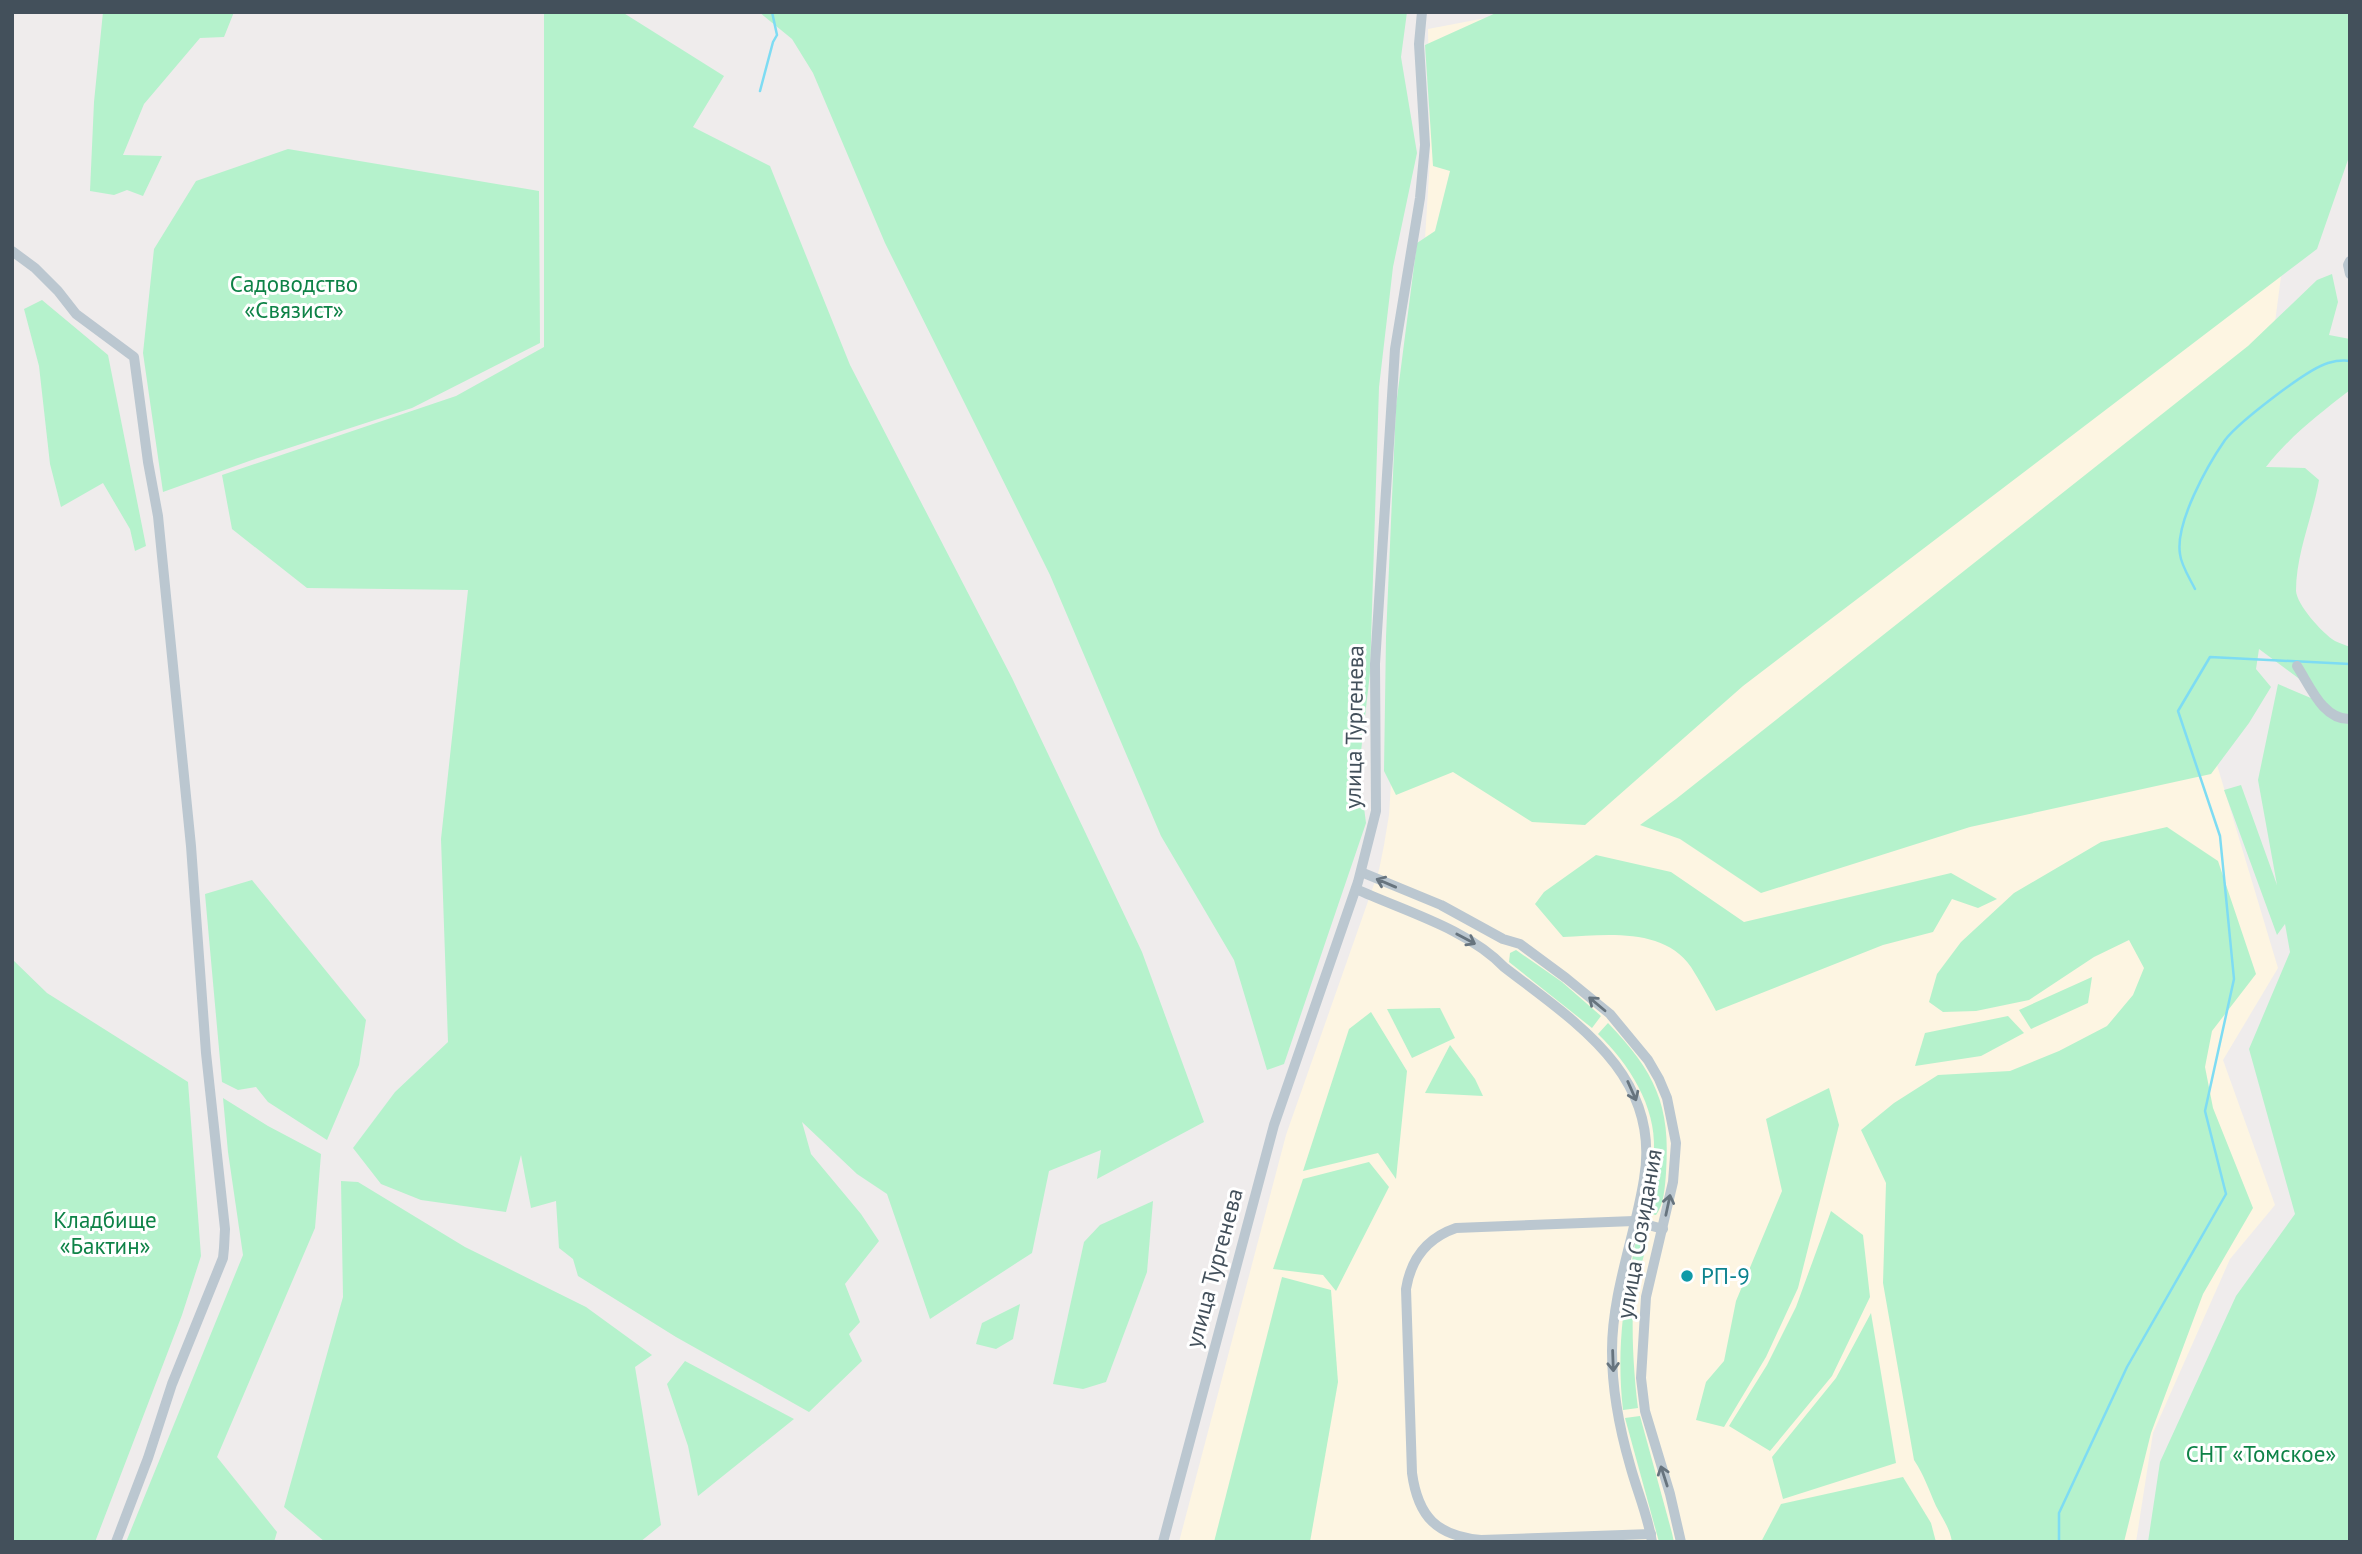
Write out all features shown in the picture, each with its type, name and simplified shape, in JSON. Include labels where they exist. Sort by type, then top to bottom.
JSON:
[{"type":"street","name":"улица Тургенева","points":[[1163,1542],[1274,1125],[1356,889],[1376,811],[1375,664],[1395,349],[1420,198],[1425,145],[1419,44],[1422,12]]},
{"type":"street","points":[[12,251],[35,268],[76,314],[134,357],[158,516],[191,846],[206,1053],[225,1229],[223,1258],[173,1384],[116,1542]]},
{"type":"street","points":[[2350,261],[2350,274]]},
{"type":"street","points":[[2297,666],[2329,713],[2340,719],[2350,719]]},
{"type":"street","name":"улица Созидания","points":[[1361,872],[1441,905],[1503,939],[1518,943],[1610,1014],[1648,1059],[1659,1079],[1667,1098],[1676,1143],[1673,1182],[1646,1297],[1641,1378],[1645,1411],[1670,1494],[1681,1542]]},
{"type":"street","name":"улица Созидания","points":[[1356,889],[1471,941],[1493,955],[1504,967],[1590,1036],[1610,1055],[1626,1077],[1640,1109],[1647,1148],[1644,1178],[1616,1313],[1612,1348],[1613,1383],[1616,1415],[1652,1538]]},
{"type":"street","points":[[1504,967],[1501,959],[1503,951],[1509,945],[1518,943]]},
{"type":"street","points":[[1652,1538],[1497,1540],[1462,1538],[1436,1526],[1423,1511],[1412,1473],[1406,1289],[1414,1262],[1426,1244],[1446,1232],[1468,1226],[1634,1221],[1663,1229]]},
{"type":"shaded area","points":[[1517,12],[2304,101],[2217,765],[2278,968],[2223,1060],[2275,1205],[2230,1259],[2153,1433],[2136,1542],[1179,1542],[1286,1135],[1379,870],[1389,815],[1430,159],[1428,29]]},
{"type":"green space","points":[[103,12],[234,12],[224,37],[200,38],[144,104],[123,155],[162,156],[143,196],[127,190],[114,195],[90,191],[94,102]]},
{"type":"green space","points":[[544,12],[622,12],[724,76],[693,127],[770,166],[850,365],[1012,678],[1142,952],[1204,1122],[1097,1179],[1101,1150],[1049,1171],[1032,1253],[930,1319],[887,1194],[857,1174],[802,1122],[811,1154],[861,1214],[879,1241],[845,1284],[860,1322],[849,1334],[862,1361],[809,1412],[676,1337],[578,1276],[573,1259],[559,1248],[556,1201],[531,1208],[521,1155],[506,1212],[421,1200],[381,1184],[353,1148],[395,1092],[448,1042],[441,839],[468,590],[307,588],[232,529],[222,475],[456,396],[544,347]]},
{"type":"green space","points":[[759,12],[1407,12],[1401,57],[1417,153],[1393,267],[1379,387],[1370,673],[1359,769],[1366,823],[1284,1064],[1267,1070],[1234,960],[1161,836],[1050,575],[885,243],[813,73],[792,39]]},
{"type":"green space","points":[[1498,12],[2350,12],[2350,154],[2317,249],[1743,686],[1585,825],[1532,822],[1453,772],[1396,795],[1384,771],[1386,637],[1396,406],[1417,243],[1435,231],[1450,171],[1433,166],[1425,45]]},
{"type":"green space","name":"Садоводство «Связист»","points":[[288,149],[539,191],[540,343],[412,408],[163,492],[143,353],[154,249],[196,181]]},
{"type":"green space","name":"СНТ «Томское»","points":[[2332,274],[2338,302],[2329,335],[2350,339],[2350,390],[2295,435],[2266,467],[2305,468],[2319,480],[2299,563],[2297,597],[2317,625],[2335,641],[2350,647],[2350,1542],[2148,1542],[2160,1462],[2236,1296],[2295,1214],[2249,1049],[2290,952],[2285,924],[2277,935],[2224,790],[2241,785],[2277,885],[2258,780],[2278,684],[2325,704],[2313,689],[2259,649],[2256,669],[2271,687],[2249,723],[2211,774],[1970,827],[1761,893],[1680,839],[1640,825],[2248,346],[2317,280]]},
{"type":"green space","points":[[42,300],[108,355],[146,546],[135,551],[130,529],[103,483],[61,507],[50,464],[39,366],[24,309]]},
{"type":"green space","points":[[2167,827],[2218,861],[2256,974],[2212,1031],[2205,1067],[2213,1108],[2253,1208],[2203,1294],[2151,1433],[2124,1542],[1952,1542],[1948,1528],[1914,1460],[1883,1283],[1886,1183],[1861,1130],[1894,1103],[1938,1075],[2010,1071],[2059,1051],[2107,1026],[2133,995],[2144,968],[2129,940],[2094,957],[2029,1000],[1976,1011],[1943,1012],[1929,1002],[1937,974],[1961,942],[2014,893],[2101,842]]},
{"type":"green space","points":[[1596,855],[1671,872],[1744,922],[1951,873],[1997,899],[1978,908],[1952,899],[1933,932],[1883,945],[1716,1011],[1691,967],[1666,945],[1633,936],[1563,937],[1535,904],[1544,892]]},
{"type":"green space","points":[[252,880],[366,1020],[359,1065],[327,1140],[268,1102],[256,1087],[238,1090],[222,1082],[205,894]]},
{"type":"green space","points":[[1516,950],[1562,982],[1601,1016],[1592,1028],[1509,962],[1510,953]]},
{"type":"green space","name":"Кладбище «Бактин»","points":[[12,959],[47,993],[188,1082],[201,1256],[182,1315],[95,1542],[12,1542]]},
{"type":"green space","points":[[2092,977],[2088,1003],[2031,1029],[2019,1010]]},
{"type":"green space","points":[[1440,1008],[1455,1038],[1412,1058],[1387,1009]]},
{"type":"green space","points":[[1371,1012],[1407,1071],[1396,1179],[1378,1153],[1303,1171],[1349,1029]]},
{"type":"green space","points":[[2008,1016],[2024,1033],[1981,1056],[1915,1066],[1925,1033]]},
{"type":"green space","points":[[1608,1023],[1638,1058],[1656,1091],[1662,1109],[1666,1128],[1666,1173],[1665,1189],[1656,1215],[1646,1210],[1654,1150],[1650,1118],[1630,1072],[1598,1034]]},
{"type":"green space","points":[[1450,1045],[1475,1079],[1483,1096],[1425,1093]]},
{"type":"green space","points":[[1829,1088],[1839,1125],[1798,1288],[1766,1357],[1724,1427],[1696,1420],[1706,1382],[1724,1361],[1736,1301],[1782,1191],[1766,1119]]},
{"type":"green space","points":[[223,1098],[321,1154],[315,1228],[217,1457],[277,1532],[274,1542],[126,1542],[243,1255]]},
{"type":"green space","points":[[1369,1162],[1389,1187],[1336,1291],[1323,1275],[1273,1269],[1303,1179]]},
{"type":"green space","points":[[341,1181],[358,1182],[465,1247],[586,1307],[652,1355],[635,1367],[661,1525],[640,1542],[325,1542],[284,1507],[343,1297]]},
{"type":"green space","points":[[1153,1201],[1147,1272],[1106,1382],[1083,1389],[1053,1384],[1084,1242],[1100,1225]]},
{"type":"green space","points":[[1831,1211],[1863,1235],[1870,1297],[1832,1376],[1770,1451],[1729,1426],[1767,1365],[1796,1307]]},
{"type":"green space","points":[[1642,1230],[1648,1239],[1635,1292],[1633,1318],[1638,1408],[1623,1410],[1620,1365],[1623,1322],[1637,1236]]},
{"type":"green space","points":[[1282,1277],[1331,1290],[1338,1382],[1310,1542],[1214,1542]]},
{"type":"green space","points":[[1020,1304],[1013,1339],[996,1349],[976,1344],[982,1323]]},
{"type":"green space","points":[[1871,1313],[1896,1463],[1783,1499],[1772,1457],[1836,1378]]},
{"type":"green space","points":[[685,1361],[794,1419],[698,1496],[688,1446],[667,1384]]},
{"type":"green space","points":[[1640,1416],[1674,1542],[1659,1542],[1625,1418]]},
{"type":"green space","points":[[1903,1477],[1931,1523],[1936,1542],[1761,1542],[1781,1504]]},
{"type":"waterway","points":[[760,91],[777,35],[772,12]]},
{"type":"waterway","points":[[2195,589],[2181,558],[2182,527],[2194,495],[2225,440],[2258,409],[2305,375],[2328,363],[2350,361]]},
{"type":"waterway","points":[[2059,1542],[2059,1513],[2127,1367],[2226,1194],[2205,1111],[2234,979],[2220,836],[2178,711],[2210,657],[2350,664]]},
{"type":"place","name":"РП-9","points":[[1687,1276]]}]
